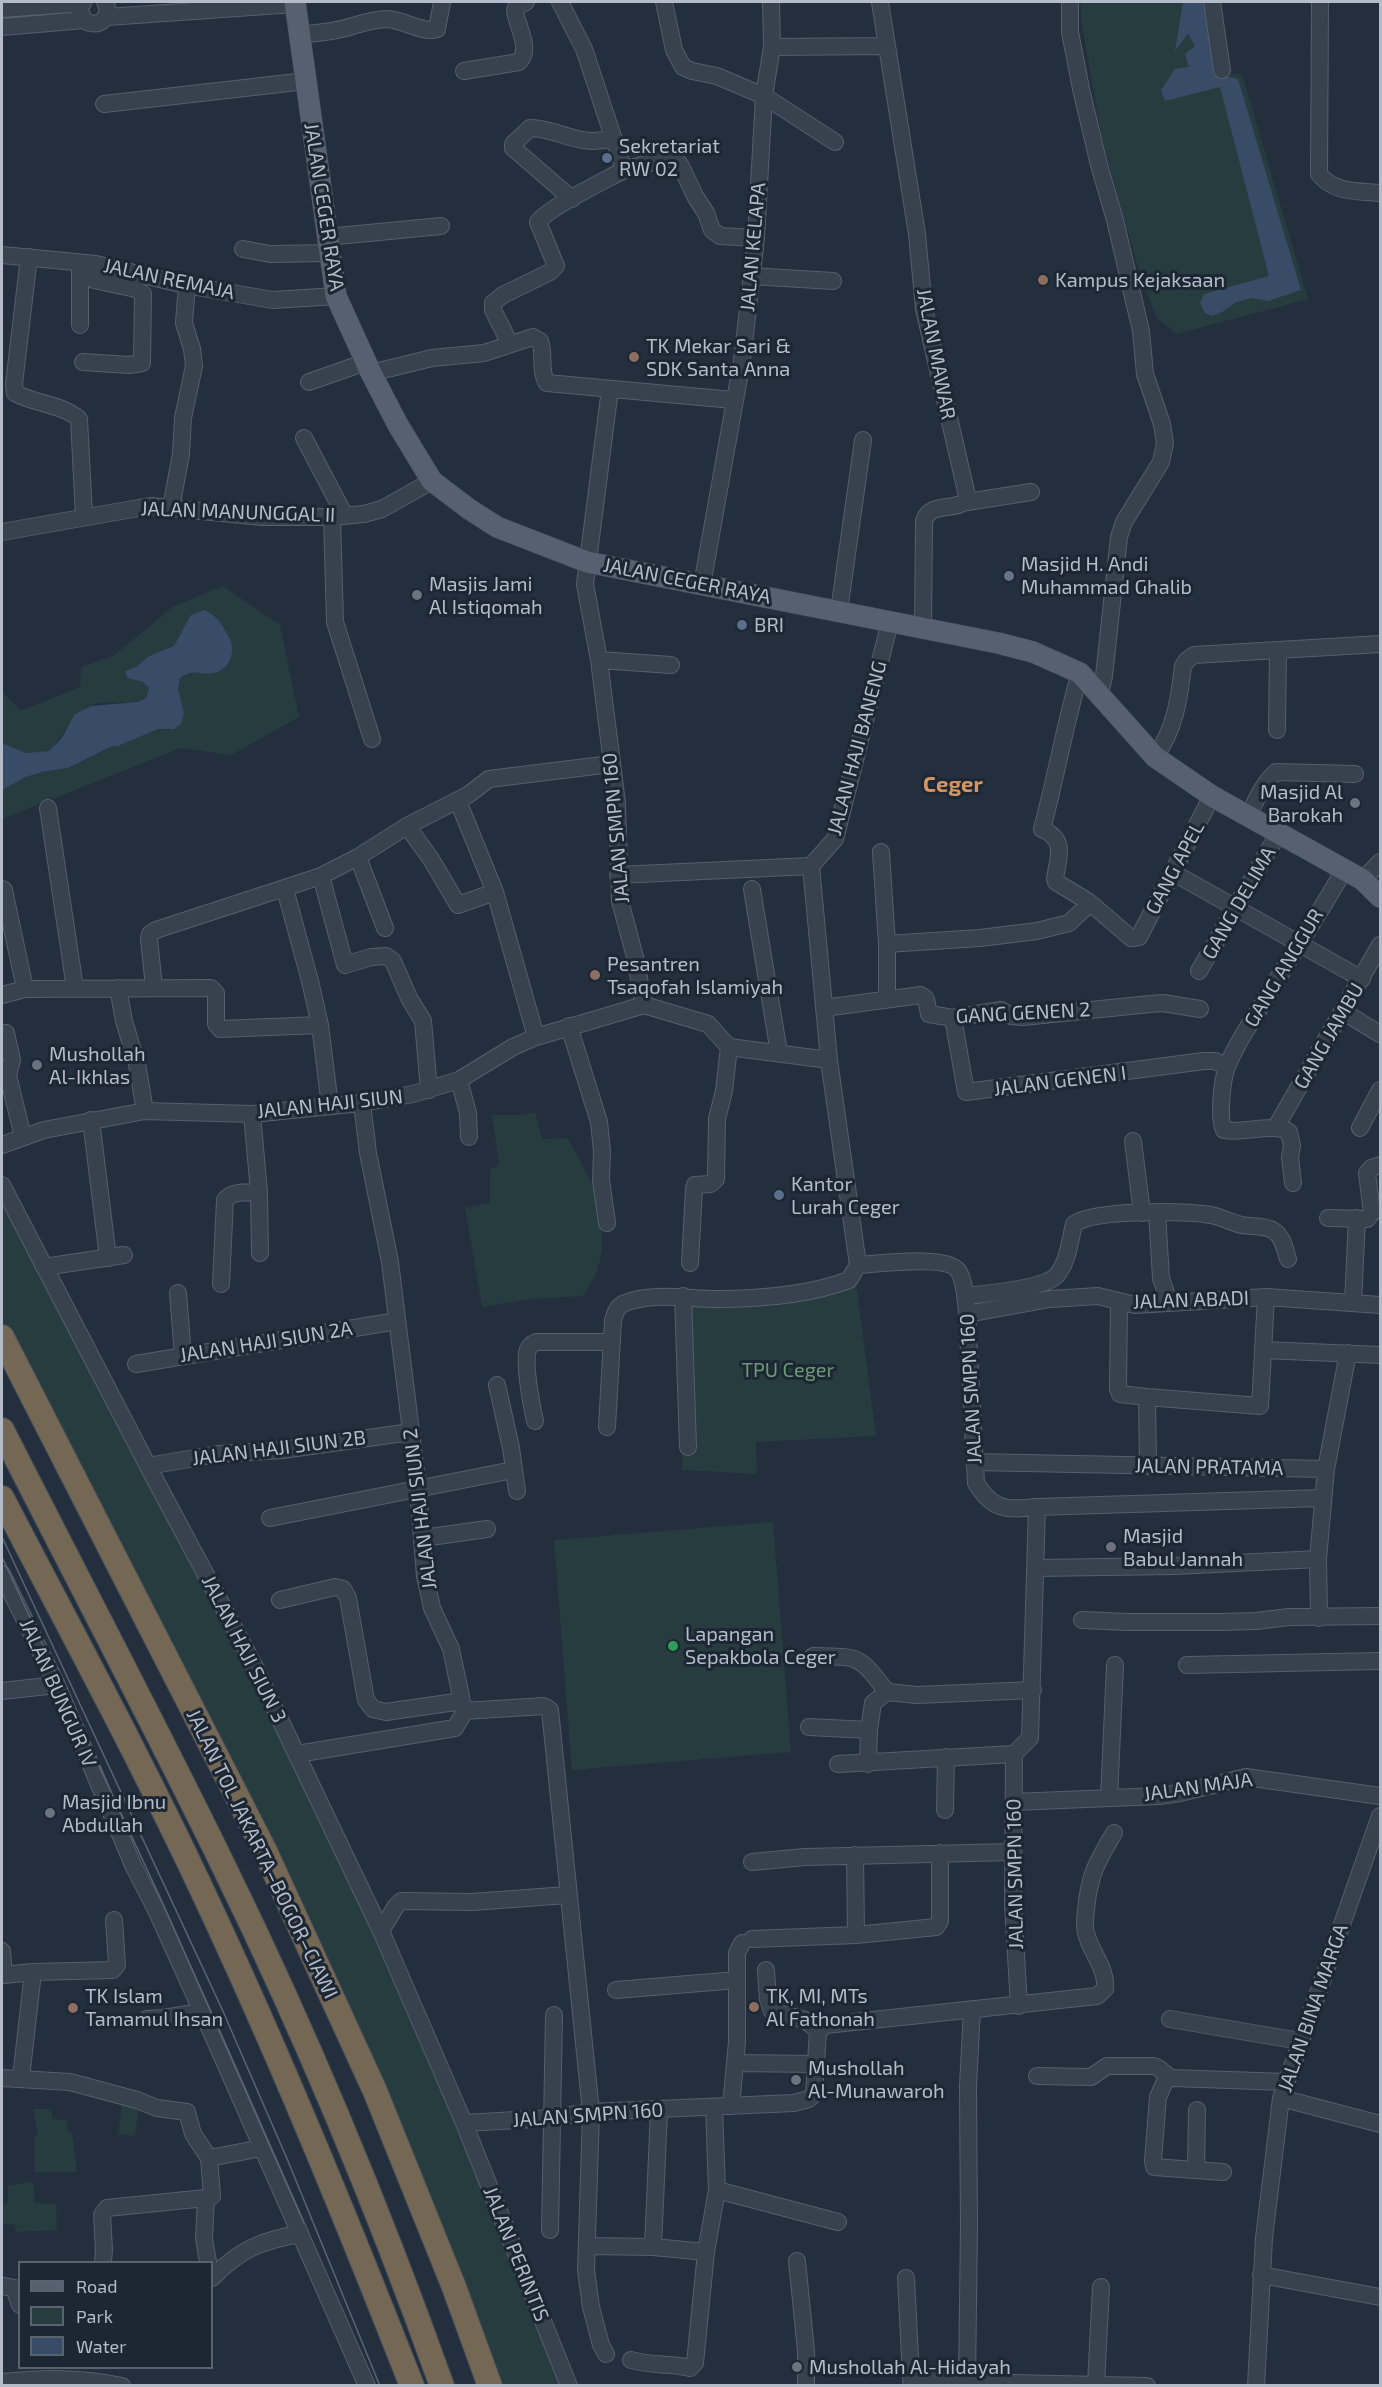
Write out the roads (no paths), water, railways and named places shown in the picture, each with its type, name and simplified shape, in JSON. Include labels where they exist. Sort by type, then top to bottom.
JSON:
[{"type":"highway","name":"JALAN TOL JAKARTA–BOGOR–CIAWI","points":[[2,1337],[265,1851],[375,2091],[454,2287],[490,2385]]},
{"type":"highway","name":"JALAN TOL JAKARTA–BOGOR–CIAWI","points":[[2,1430],[225,1869],[327,2092],[410,2298],[442,2385]]},
{"type":"highway","points":[[2,1498],[201,1887],[352,2232],[412,2385]]},
{"type":"main road","name":"JALAN CEGER RAYA","points":[[295,3],[336,296],[368,367],[398,425],[432,481],[497,527],[587,562],[839,611],[1033,652],[1080,673],[1155,757],[1212,796],[1375,888]]},
{"type":"street","points":[[2,9],[83,2],[80,11],[84,20]]},
{"type":"street","points":[[300,35],[345,29],[361,22],[385,19],[404,21],[415,27],[433,30],[440,24],[442,2]]},
{"type":"street","points":[[464,71],[519,62],[524,57],[525,50],[514,11],[516,7],[526,2]]},
{"type":"street","points":[[560,2],[584,49],[624,170]]},
{"type":"street","points":[[664,2],[674,50],[683,67],[717,76],[764,96],[835,142]]},
{"type":"street","name":"JALAN KELAPA","points":[[702,585],[733,400],[742,361],[756,238],[764,96],[772,47],[771,2]]},
{"type":"street","name":"JALAN MAWAR","points":[[880,2],[917,234],[924,309],[967,502]]},
{"type":"street","points":[[1070,2],[1070,32],[1081,88],[1141,331],[1145,374],[1165,443],[1161,462],[1124,522],[1119,537],[1104,676],[1100,694]]},
{"type":"street","points":[[1212,2],[1222,70]]},
{"type":"street","points":[[1320,2],[1319,174],[1327,184],[1340,190],[1380,193]]},
{"type":"street","points":[[2,27],[84,20],[93,24],[103,21],[106,9],[295,3]]},
{"type":"street","points":[[772,47],[887,46]]},
{"type":"street","points":[[104,104],[306,81]]},
{"type":"street","points":[[572,199],[513,148],[513,144],[530,128],[550,131],[581,141],[601,141],[613,138]]},
{"type":"street","points":[[510,344],[493,303],[503,295],[555,268],[556,263],[539,230],[538,222],[541,217],[624,170],[667,158],[676,160],[694,196],[706,213],[715,234],[756,238]]},
{"type":"street","points":[[243,249],[270,254],[441,226]]},
{"type":"street","name":"JALAN REMAJA","points":[[2,255],[88,263],[187,285],[273,300],[336,296]]},
{"type":"street","points":[[29,258],[14,384],[15,393],[24,398],[72,412],[79,419],[84,516]]},
{"type":"street","points":[[80,325],[88,263]]},
{"type":"street","points":[[83,362],[126,365],[142,363],[143,294],[136,288],[94,280],[88,263]]},
{"type":"street","points":[[751,276],[833,281]]},
{"type":"street","points":[[171,508],[181,454],[183,418],[194,366],[192,349],[184,323],[187,285]]},
{"type":"street","points":[[309,382],[368,367],[484,353],[533,337],[540,341],[543,349],[543,376],[547,383],[733,400]]},
{"type":"street","name":"JALAN SMPN 160","points":[[610,389],[585,584],[598,660],[617,804],[620,901],[635,957],[644,1005]]},
{"type":"street","points":[[304,438],[339,517],[335,622],[372,739]]},
{"type":"street","points":[[839,611],[863,440]]},
{"type":"street","name":"JALAN MANUNGGAL II","points":[[2,532],[150,506],[262,517],[339,517],[382,509],[432,481]]},
{"type":"street","points":[[923,629],[926,513],[933,509],[967,502],[1031,492]]},
{"type":"street","name":"JALAN HAJI BANENG","points":[[811,866],[835,839],[890,622]]},
{"type":"street","points":[[1155,757],[1167,739],[1174,721],[1183,666],[1194,655],[1380,644]]},
{"type":"street","points":[[1277,730],[1278,650]]},
{"type":"street","points":[[598,660],[671,664]]},
{"type":"street","name":"GANG APEL","points":[[1080,673],[1070,706],[1059,765],[1042,829],[1056,837],[1060,845],[1056,882],[1089,902],[1131,938],[1139,937],[1212,796]]},
{"type":"street","points":[[154,987],[150,934],[156,930],[285,890],[321,876],[358,857],[407,826],[458,801],[489,779],[611,764]]},
{"type":"street","points":[[1248,816],[1265,784],[1276,772],[1355,774]]},
{"type":"street","points":[[458,801],[495,892],[536,1037]]},
{"type":"street","points":[[48,808],[75,988]]},
{"type":"street","points":[[407,826],[431,859],[458,905],[495,892]]},
{"type":"street","name":"GANG DELIMA","points":[[1199,971],[1278,834]]},
{"type":"street","points":[[881,852],[887,944],[887,999]]},
{"type":"street","points":[[358,857],[385,928]]},
{"type":"street","points":[[1375,888],[1380,862]]},
{"type":"street","points":[[607,1427],[612,1321],[616,1310],[625,1303],[683,1296],[719,1299],[784,1294],[836,1285],[849,1280],[858,1265],[829,1060],[811,866],[618,875]]},
{"type":"street","name":"GANG ANGGUR","points":[[1227,1067],[1298,942],[1344,870]]},
{"type":"street","points":[[1172,872],[1362,979]]},
{"type":"street","points":[[321,876],[345,964],[371,957],[386,956],[393,961],[423,1021],[429,1090]]},
{"type":"street","points":[[2,889],[25,989]]},
{"type":"street","points":[[752,889],[780,1053]]},
{"type":"street","points":[[285,890],[320,1025],[330,1106]]},
{"type":"street","points":[[887,944],[980,938],[1058,927],[1076,918],[1085,908]]},
{"type":"street","name":"GANG JAMBU","points":[[1276,1127],[1380,945]]},
{"type":"street","points":[[2,995],[25,989],[154,987],[214,990],[216,993],[216,1024],[220,1029],[320,1025]]},
{"type":"street","points":[[118,988],[124,1021],[137,1064],[145,1112]]},
{"type":"street","name":"GANG GENEN 2","points":[[825,1008],[921,995],[926,999],[928,1014],[953,1018],[1001,1010],[1011,1016],[1023,1017],[1156,1004],[1200,1010]]},
{"type":"street","points":[[644,1005],[701,1020],[708,1024],[729,1047],[829,1060]]},
{"type":"street","name":"JALAN HAJI SIUN","points":[[2,1145],[44,1130],[145,1112],[252,1114],[362,1103],[414,1095],[459,1080],[513,1047],[536,1037],[644,1005]]},
{"type":"street","points":[[1342,1011],[1380,1034]]},
{"type":"street","name":"JALAN GENEN I","points":[[953,1018],[966,1092],[1204,1061],[1215,1061],[1227,1067]]},
{"type":"street","points":[[569,1026],[599,1122],[602,1151],[601,1180],[607,1223]]},
{"type":"street","points":[[6,1033],[12,1060],[9,1074],[22,1137]]},
{"type":"street","points":[[690,1263],[695,1185],[711,1184],[716,1179],[717,1119],[724,1091],[729,1047]]},
{"type":"street","points":[[1227,1067],[1221,1113],[1224,1130],[1253,1131],[1276,1127],[1289,1132],[1292,1146],[1290,1166],[1293,1183]]},
{"type":"street","points":[[459,1080],[468,1113],[469,1137]]},
{"type":"street","points":[[1368,1124],[1380,1090]]},
{"type":"street","name":"JALAN HAJI SIUN 2","points":[[362,1103],[368,1153],[390,1262],[418,1488],[426,1576],[432,1608],[451,1649],[464,1706]]},
{"type":"street","points":[[252,1114],[259,1192],[260,1253]]},
{"type":"street","points":[[44,1267],[116,1256],[91,1120]]},
{"type":"street","points":[[1133,1141],[1150,1213],[1161,1278],[1168,1299]]},
{"type":"street","points":[[1328,1218],[1367,1219],[1372,1213],[1367,1173],[1371,1168],[1380,1165]]},
{"type":"street","name":"JALAN HAJI SIUN 3","points":[[2,1185],[148,1466],[255,1665],[381,1931],[464,2123]]},
{"type":"street","points":[[221,1284],[225,1200],[236,1193],[259,1192]]},
{"type":"street","points":[[965,1296],[1040,1284],[1055,1277],[1065,1261],[1074,1224],[1090,1216],[1150,1213],[1213,1215],[1241,1225],[1266,1228],[1275,1232],[1282,1240],[1288,1259]]},
{"type":"street","points":[[1353,1303],[1357,1218]]},
{"type":"street","name":"JALAN SMPN 160","points":[[858,1265],[934,1261],[951,1264],[959,1271],[967,1314],[976,1483],[986,1499],[999,1507],[1322,1498]]},
{"type":"street","points":[[178,1293],[183,1356]]},
{"type":"street","points":[[683,1296],[688,1447]]},
{"type":"street","name":"JALAN ABADI","points":[[967,1314],[1050,1299],[1098,1296],[1119,1302],[1150,1305],[1266,1297],[1380,1305]]},
{"type":"street","points":[[1119,1302],[1120,1394],[1260,1406],[1266,1297]]},
{"type":"street","name":"JALAN HAJI SIUN 2A","points":[[136,1364],[397,1321]]},
{"type":"street","points":[[535,1421],[528,1367],[527,1351],[530,1345],[536,1342],[611,1342]]},
{"type":"street","points":[[1264,1350],[1380,1355]]},
{"type":"street","points":[[1318,1618],[1318,1559],[1322,1498],[1348,1353]]},
{"type":"street","points":[[497,1386],[511,1448],[517,1491]]},
{"type":"street","points":[[1147,1397],[1149,1466]]},
{"type":"street","name":"JALAN HAJI SIUN 2B","points":[[148,1466],[218,1454],[282,1450],[411,1432]]},
{"type":"street","name":"JALAN PRATAMA","points":[[974,1462],[1326,1469]]},
{"type":"street","points":[[270,1518],[513,1470]]},
{"type":"street","points":[[838,1764],[1014,1754],[1030,1738],[1037,1507]]},
{"type":"street","points":[[423,1538],[487,1528]]},
{"type":"street","points":[[1035,1568],[1175,1566],[1318,1559]]},
{"type":"street","name":"JALAN BUNGUR IV","points":[[2,1574],[57,1685],[133,1864],[157,1912],[367,2385]]},
{"type":"street","points":[[280,1600],[334,1587],[343,1589],[348,1598],[366,1700],[373,1709],[386,1712],[464,1706],[544,1706],[550,1710],[567,1895],[591,2112],[586,2270],[591,2307],[606,2354]]},
{"type":"street","points":[[1082,1620],[1221,1622],[1289,1617],[1380,1616]]},
{"type":"street","points":[[813,1656],[855,1659],[869,1670],[887,1692]]},
{"type":"street","points":[[1187,1665],[1380,1661]]},
{"type":"street","points":[[1109,1798],[1115,1665]]},
{"type":"street","points":[[2,1691],[57,1685]]},
{"type":"street","points":[[868,1764],[873,1703],[887,1692],[917,1695],[1033,1690]]},
{"type":"street","points":[[297,1754],[455,1728],[464,1706]]},
{"type":"street","points":[[809,1727],[869,1730]]},
{"type":"street","name":"JALAN SMPN 160","points":[[1014,1754],[1013,1904],[1019,2006]]},
{"type":"street","points":[[945,1810],[946,1757]]},
{"type":"street","name":"JALAN MAJA","points":[[1014,1802],[1180,1793],[1246,1777],[1380,1796]]},
{"type":"street","name":"JALAN BINA MARGA","points":[[1256,2385],[1261,2276],[1281,2098],[1380,1816]]},
{"type":"street","points":[[766,1970],[768,2000],[772,2011],[805,2020],[818,2031],[826,2025],[1097,1996],[1105,1989],[1106,1978],[1086,1934],[1088,1883],[1114,1833]]},
{"type":"street","points":[[752,1862],[855,1855],[1013,1852]]},
{"type":"street","points":[[631,2360],[648,2365],[690,2368],[695,2363],[706,2252],[717,2190],[723,2107],[735,2063],[737,1953],[747,1941],[936,1928],[940,1922],[940,1853]]},
{"type":"street","points":[[855,1855],[856,1935]]},
{"type":"street","points":[[381,1931],[401,1901],[472,1902],[567,1895]]},
{"type":"street","points":[[2,1951],[3,1976],[33,1972],[116,1968],[114,1920]]},
{"type":"street","points":[[21,2078],[33,1972]]},
{"type":"street","points":[[615,1990],[737,1980]]},
{"type":"street","points":[[967,2382],[968,2086],[972,2008]]},
{"type":"street","points":[[147,2019],[201,2012]]},
{"type":"street","points":[[550,2230],[554,2015]]},
{"type":"street","points":[[1170,2019],[1300,2041]]},
{"type":"street","name":"JALAN SMPN 160","points":[[464,2123],[552,2118],[591,2112],[660,2111],[794,2103],[809,2099],[816,2089],[814,2064],[818,2031]]},
{"type":"street","points":[[735,2063],[814,2064]]},
{"type":"street","points":[[1037,2076],[1091,2077],[1107,2066],[1153,2066],[1158,2067],[1167,2077],[1286,2082]]},
{"type":"street","points":[[1167,2077],[1158,2097],[1152,2160],[1154,2167],[1223,2172]]},
{"type":"street","points":[[2,2078],[70,2082],[137,2100],[157,2108],[187,2112],[193,2134],[209,2158],[212,2196],[107,2208],[102,2215],[103,2261]]},
{"type":"street","points":[[1281,2098],[1380,2124]]},
{"type":"street","points":[[1196,2170],[1197,2110]]},
{"type":"street","points":[[653,2247],[660,2111]]},
{"type":"street","name":"JALAN PERINTIS","points":[[464,2123],[569,2385]]},
{"type":"street","points":[[209,2158],[262,2148]]},
{"type":"street","points":[[717,2190],[838,2222]]},
{"type":"street","points":[[206,2198],[204,2239],[208,2261]]},
{"type":"street","points":[[213,2277],[240,2252],[272,2238],[300,2234]]},
{"type":"street","points":[[588,2246],[653,2247],[706,2252]]},
{"type":"street","points":[[797,2260],[806,2351],[806,2385]]},
{"type":"street","points":[[1261,2276],[1380,2297]]},
{"type":"street","points":[[906,2278],[911,2381],[1147,2385]]},
{"type":"street","points":[[2,2286],[14,2288],[18,2299]]},
{"type":"street","points":[[1096,2384],[1101,2288]]},
{"type":"street","points":[[2,2382],[35,2373],[56,2382],[88,2373],[122,2385]]},
{"type":"water","points":[[1183,2],[1204,2],[1221,75],[1238,79],[1301,290],[1268,301],[1252,298],[1236,302],[1212,316],[1205,313],[1200,303],[1204,294],[1269,276],[1220,87],[1165,101],[1161,90],[1175,69],[1189,67],[1185,54],[1195,46],[1188,34],[1175,51]]},
{"type":"water","points":[[204,610],[216,617],[229,637],[232,647],[231,658],[226,667],[217,672],[190,673],[180,678],[178,689],[184,713],[181,724],[174,729],[158,729],[118,746],[112,746],[68,768],[26,777],[2,790],[2,743],[26,753],[49,751],[61,739],[75,714],[91,706],[137,702],[146,698],[149,688],[143,682],[127,678],[125,671],[136,667],[149,656],[174,646],[191,615]]},
{"type":"tram line","points":[[2,1537],[222,2009],[288,2161],[380,2386]]},
{"type":"tram line","points":[[2,1557],[164,1906],[304,2223]]},
{"type":"place","name":"Sekretariat RW 02","points":[[607,158]]},
{"type":"place","name":"Kampus Kejaksaan","points":[[1043,280]]},
{"type":"place","name":"TK Mekar Sari & SDK Santa Anna","points":[[634,357]]},
{"type":"place","name":"Masjid H. Andi Muhammad Ghalib","points":[[1009,576]]},
{"type":"place","name":"Masjis Jami Al Istiqomah","points":[[417,595]]},
{"type":"place","name":"BRI","points":[[742,625]]},
{"type":"place","name":"Masjid Al Barokah","points":[[1355,803]]},
{"type":"place","name":"Pesantren Tsaqofah Islamiyah","points":[[595,975]]},
{"type":"place","name":"Mushollah Al-Ikhlas","points":[[37,1065]]},
{"type":"place","name":"Kantor Lurah Ceger","points":[[779,1195]]},
{"type":"place","name":"Masjid Babul Jannah","points":[[1111,1547]]},
{"type":"place","name":"Lapangan Sepakbola Ceger","points":[[673,1646]]},
{"type":"place","name":"Masjid Ibnu Abdullah","points":[[50,1813]]},
{"type":"place","name":"TK, MI, MTs Al Fathonah","points":[[754,2007]]},
{"type":"place","name":"TK Islam Tamamul Ihsan","points":[[73,2008]]},
{"type":"place","name":"Mushollah Al-Munawaroh","points":[[796,2080]]},
{"type":"place","name":"Mushollah Al-Hidayah","points":[[797,2367]]},
{"type":"district","name":"Ceger","points":[[953,785]]},
{"type":"park label","name":"TPU Ceger","points":[[788,1370]]}]
